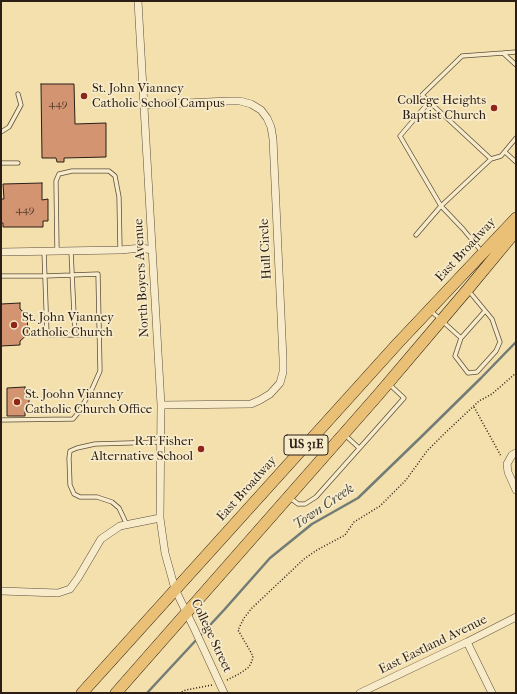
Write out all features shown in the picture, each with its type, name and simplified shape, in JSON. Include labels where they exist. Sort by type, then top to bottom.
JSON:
[{"type":"main road","name":"East Broadway","points":[[82,693],[393,349],[516,218]]},
{"type":"main road","name":"East Broadway","points":[[116,693],[344,434],[516,231]]},
{"type":"street","name":"North Boyers Avenue","points":[[138,1],[161,405],[160,518],[165,553]]},
{"type":"street","name":"Hull Circle","points":[[144,105],[240,101],[251,104],[261,110],[267,118],[273,138],[283,359],[283,372],[280,383],[270,394],[251,404],[161,405]]},
{"type":"street","points":[[1,252],[120,250],[142,248],[152,250]]},
{"type":"street","points":[[516,453],[512,455],[507,464],[508,472],[516,490]]},
{"type":"street","points":[[1,591],[58,593],[70,589],[102,539],[120,526],[160,518]]},
{"type":"street","name":"College Street","points":[[165,553],[175,589],[224,693]]},
{"type":"street","name":"East Eastland Avenue","points":[[360,693],[516,617]]},
{"type":"street","points":[[467,642],[492,693]]},
{"type":"lane","points":[[503,52],[516,66]]},
{"type":"lane","points":[[491,159],[422,95],[462,56],[516,52]]},
{"type":"lane","points":[[1,132],[9,127],[21,105],[18,94]]},
{"type":"lane","points":[[429,102],[400,136],[441,206],[483,253]]},
{"type":"lane","points":[[416,235],[441,206],[491,159],[501,156],[516,138]]},
{"type":"lane","points":[[505,152],[516,162]]},
{"type":"lane","points":[[1,163],[18,163]]},
{"type":"lane","points":[[57,251],[56,181],[59,174],[72,171],[109,171],[115,176],[119,197],[120,250]]},
{"type":"lane","points":[[44,251],[48,336],[99,335]]},
{"type":"lane","points":[[71,251],[75,335]]},
{"type":"lane","points":[[1,276],[98,274],[100,371],[92,389],[73,419],[1,420]]},
{"type":"lane","points":[[468,289],[492,319],[500,342],[496,351],[477,372],[468,373],[455,356],[462,338],[485,311]]},
{"type":"lane","points":[[429,310],[462,338]]},
{"type":"lane","points":[[288,497],[298,504],[305,504],[316,497],[404,398],[387,383]]},
{"type":"lane","points":[[344,434],[359,448]]},
{"type":"lane","points":[[127,525],[120,508],[112,502],[98,497],[80,496],[74,494],[70,485],[70,451],[95,444],[160,442]]},
{"type":"path","points":[[179,693],[186,690],[220,684],[249,667],[253,656],[238,630],[244,618],[252,608],[304,559],[344,535],[354,522],[380,506],[406,480],[427,451],[474,406],[492,394],[516,373]]},
{"type":"path","points":[[474,406],[498,451],[507,464]]},
{"type":"building","points":[[41,84],[74,84],[75,124],[106,123],[106,157],[64,158],[64,162],[57,162],[56,158],[42,158]]},
{"type":"building","points":[[42,183],[42,200],[48,199],[48,221],[43,221],[43,227],[3,227],[3,223],[1,223],[1,199],[4,199],[3,184]]},
{"type":"building","name":"St. John Vianney Catholic Church","points":[[20,303],[20,309],[27,315],[28,334],[20,341],[20,345],[1,346],[1,304]]},
{"type":"building","name":"St. Joohn Vianney Catholic Church Office","points":[[25,387],[25,397],[29,397],[29,406],[25,406],[25,416],[7,416],[7,388]]},
{"type":"waterway","name":"Town Creek","points":[[147,693],[270,558],[312,524],[358,498],[516,342]]},
{"type":"place","name":"St. John Vianney Catholic School Campus","points":[[84,96]]},
{"type":"place","name":"College Heights Baptist Church","points":[[494,108]]},
{"type":"place","name":"St. John Vianney Catholic Church","points":[[14,325]]},
{"type":"place","name":"St. Joohn Vianney Catholic Church Office","points":[[17,402]]},
{"type":"place","name":"R T Fisher Alternative School","points":[[201,449]]}]
